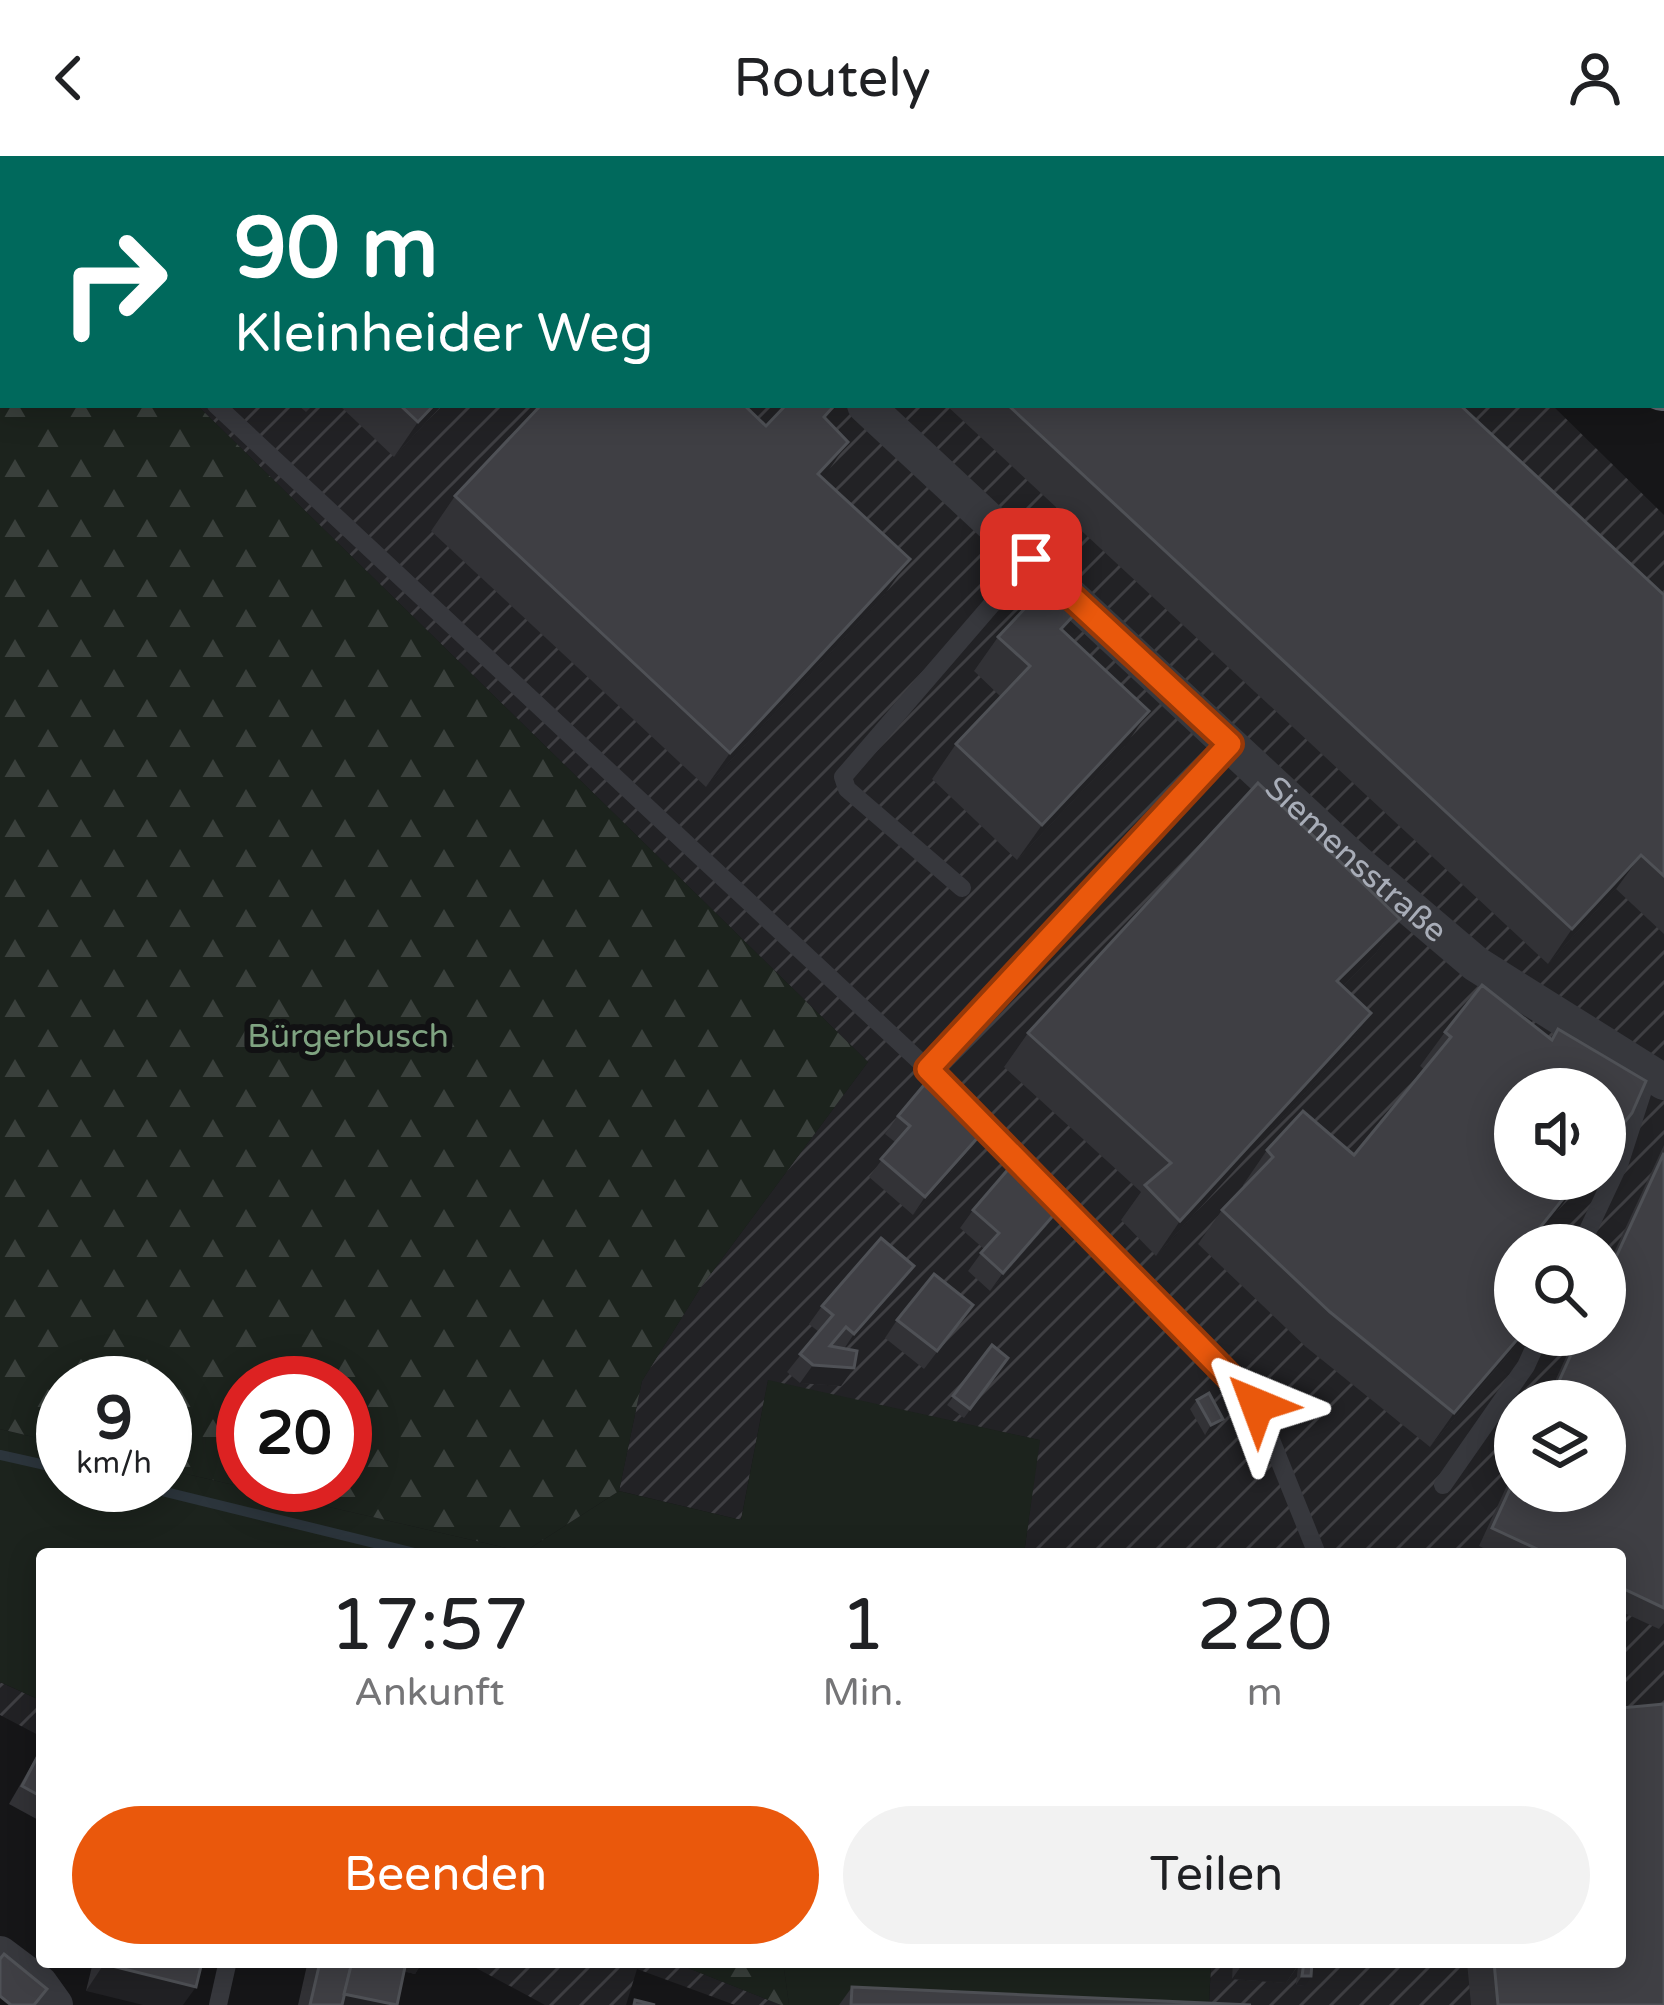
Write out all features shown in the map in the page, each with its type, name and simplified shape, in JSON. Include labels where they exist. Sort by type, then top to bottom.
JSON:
[{"type":"street","name":"Siemensstraße","points":[[868,408],[1356,862],[1476,964],[1656,1079]]},
{"type":"street","points":[[0,1954],[40,1984],[55,2005]]},
{"type":"lane","points":[[219,408],[928,1069],[1257,1405],[1315,1548]]},
{"type":"lane","points":[[962,888],[847,789],[843,777],[1031,559]]},
{"type":"lane","points":[[928,1069],[1230,744]]},
{"type":"lane","points":[[1591,1224],[1656,1079]]},
{"type":"lane","points":[[1443,1485],[1531,1356]]},
{"type":"lane","points":[[218,2005],[225,1968]]},
{"type":"shaded area","points":[[200,408],[1555,408],[1664,515],[1664,2005],[1209,2005],[1211,1968],[1626,1968],[1626,1548],[1025,1548],[1039,1440],[768,1381],[741,1520],[619,1491],[642,1381],[701,1287],[868,1062]]},
{"type":"shaded area","points":[[0,1682],[36,1698],[36,1734],[0,1715]]},
{"type":"shaded area","points":[[476,1968],[688,1968],[781,2005],[735,2005],[637,1969],[626,2005],[545,2005]]},
{"type":"green space","name":"Bürgerbusch","points":[[0,408],[200,408],[868,1062],[701,1287],[642,1381],[619,1491],[530,1548],[507,1548],[351,1512],[372,1512],[372,1356],[216,1356],[216,1481],[192,1475],[192,1356],[36,1356],[36,1438],[0,1429]]},
{"type":"green space","points":[[768,1380],[1040,1440],[1025,1548],[530,1548],[619,1491],[741,1520]]},
{"type":"green space","points":[[0,1429],[36,1438],[36,1512],[192,1512],[192,1475],[216,1481],[216,1512],[351,1512],[507,1548],[36,1548],[36,1698],[0,1682]]},
{"type":"green space","points":[[688,1968],[784,1968],[789,2005]]},
{"type":"green space","points":[[784,1968],[1211,1968],[1209,2005],[789,2005]]},
{"type":"building","points":[[403,408],[431,408],[418,422]]},
{"type":"building","points":[[538,408],[747,408],[766,426],[783,408],[832,408],[824,417],[848,442],[818,474],[910,559],[730,753],[455,496]]},
{"type":"building","points":[[1011,408],[1463,408],[1664,595],[1664,876],[1641,855],[1572,929]]},
{"type":"building","points":[[1044,588],[1073,616],[1061,629],[1149,711],[1042,825],[956,744],[1030,666],[998,637]]},
{"type":"building","points":[[1258,783],[1400,919],[1337,981],[1371,1013],[1180,1221],[1145,1185],[1171,1163],[1028,1033]]},
{"type":"building","points":[[1482,985],[1552,1040],[1558,1029],[1624,1068],[1494,1068],[1494,1200],[1562,1200],[1543,1224],[1494,1224],[1494,1356],[1503,1356],[1454,1413],[1330,1312],[1222,1210],[1273,1157],[1267,1150],[1303,1111],[1354,1155],[1451,1037],[1445,1032]]},
{"type":"building","points":[[1626,1069],[1646,1081],[1626,1121]]},
{"type":"building","points":[[924,1085],[980,1135],[925,1197],[881,1159],[910,1126],[898,1116]]},
{"type":"building","points":[[1664,1153],[1664,1608],[1626,1590],[1626,1548],[1535,1548],[1492,1528],[1499,1512],[1626,1512],[1626,1380],[1560,1380],[1570,1356],[1626,1356],[1626,1235]]},
{"type":"building","points":[[1011,1166],[1059,1209],[1003,1273],[981,1253],[999,1233],[973,1210]]},
{"type":"building","points":[[881,1238],[914,1266],[854,1334],[846,1327],[830,1346],[857,1351],[854,1368],[813,1365],[800,1354],[833,1315],[822,1306]]},
{"type":"building","points":[[934,1274],[973,1305],[937,1351],[897,1320]]},
{"type":"building","points":[[992,1345],[1008,1358],[970,1409],[953,1396]]},
{"type":"building","points":[[1209,1393],[1223,1419],[1211,1425],[1197,1400]]},
{"type":"building","points":[[1664,1704],[1664,2005],[1498,2005],[1495,1968],[1626,1968],[1626,1707]]},
{"type":"building","points":[[36,1759],[36,1794],[22,1786]]},
{"type":"building","points":[[4,1954],[47,1989],[34,2005],[11,2005],[0,1996]]},
{"type":"building","points":[[120,1968],[201,1968],[196,1987]]},
{"type":"building","points":[[319,1968],[351,1968],[342,2005],[310,2005]]},
{"type":"building","points":[[350,1968],[405,1968],[397,2005],[344,1994]]},
{"type":"building","points":[[852,1987],[1251,2005],[851,2005]]},
{"type":"waterway","points":[[0,1455],[36,1463]]},
{"type":"waterway","points":[[192,1498],[394,1548]]},
{"type":"route","points":[[1031,559],[1230,744],[928,1069],[1257,1405]]}]
